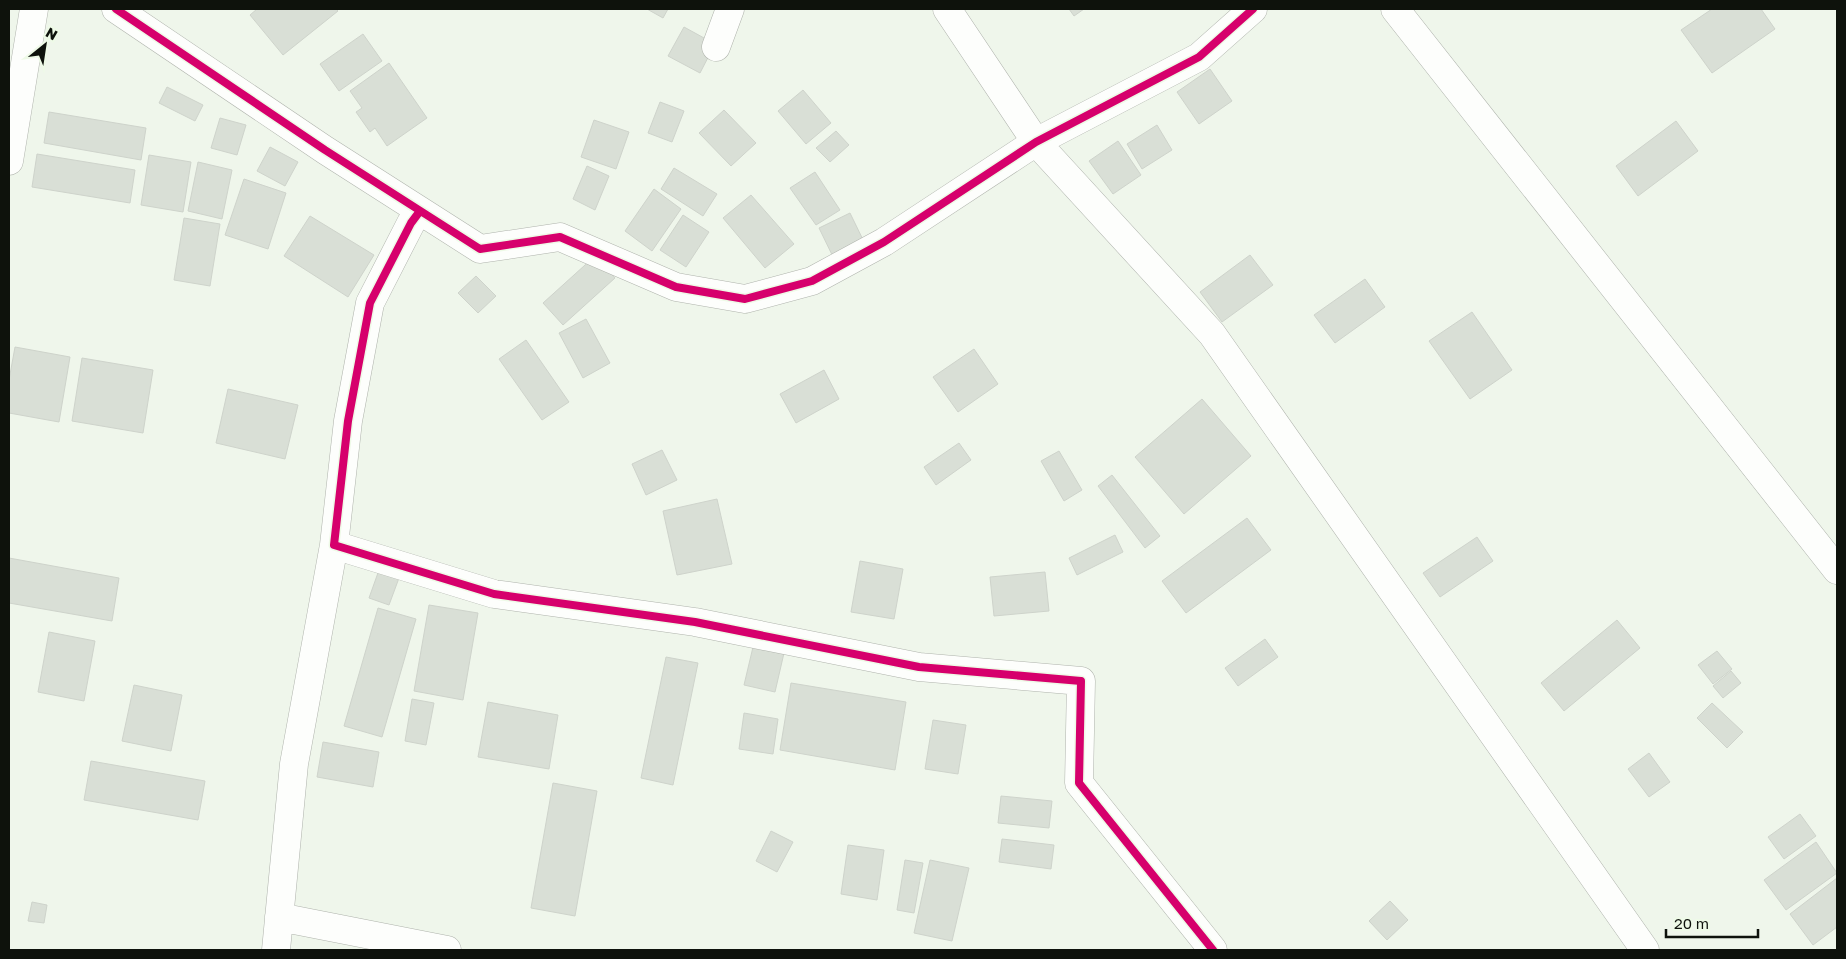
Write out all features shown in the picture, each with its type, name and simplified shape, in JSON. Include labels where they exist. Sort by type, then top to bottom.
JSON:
[{"type":"street","points":[[9,161],[34,9]]},
{"type":"street","points":[[116,9],[325,150],[480,250],[560,237],[676,287],[744,299],[812,281],[884,242],[1036,142],[1199,57],[1253,9]]},
{"type":"street","points":[[716,47],[730,9]]},
{"type":"street","points":[[947,9],[1036,142],[1212,334],[1645,950]]},
{"type":"street","points":[[1395,9],[1837,570]]},
{"type":"street","points":[[276,950],[294,764],[334,544],[348,421],[370,303],[411,223],[420,211]]},
{"type":"street","points":[[334,544],[494,594],[695,622],[919,667],[1081,681],[1079,783],[1212,950]]},
{"type":"street","points":[[279,917],[447,950]]},
{"type":"building","points":[[257,9],[336,9],[338,11],[283,55],[250,15]]},
{"type":"building","points":[[647,9],[668,9],[663,18]]},
{"type":"building","points":[[1069,9],[1084,9],[1074,16]]},
{"type":"building","points":[[1712,9],[1761,9],[1775,29],[1712,73],[1681,30]]},
{"type":"building","points":[[684,27],[715,44],[700,73],[668,56]]},
{"type":"building","points":[[363,34],[382,61],[339,91],[320,64]]},
{"type":"building","points":[[389,63],[427,118],[387,146],[375,128],[370,132],[356,112],[362,108],[350,91]]},
{"type":"building","points":[[1210,69],[1232,101],[1199,124],[1177,92]]},
{"type":"building","points":[[167,87],[203,105],[195,121],[159,103]]},
{"type":"building","points":[[803,90],[831,123],[806,144],[778,111]]},
{"type":"building","points":[[660,102],[684,111],[672,142],[648,133]]},
{"type":"building","points":[[724,110],[756,143],[731,166],[699,133]]},
{"type":"building","points":[[49,112],[146,128],[141,160],[44,143]]},
{"type":"building","points":[[220,118],[246,125],[237,155],[211,148]]},
{"type":"building","points":[[594,120],[629,132],[616,169],[581,157]]},
{"type":"building","points":[[1676,121],[1698,151],[1638,196],[1616,166]]},
{"type":"building","points":[[1157,125],[1172,150],[1142,169],[1127,144]]},
{"type":"building","points":[[836,131],[849,145],[830,162],[816,148]]},
{"type":"building","points":[[1118,141],[1141,175],[1113,194],[1089,161]]},
{"type":"building","points":[[270,147],[298,162],[285,186],[257,171]]},
{"type":"building","points":[[37,154],[135,170],[130,203],[32,187]]},
{"type":"building","points":[[149,155],[191,162],[183,212],[141,205]]},
{"type":"building","points":[[198,162],[232,170],[222,219],[188,211]]},
{"type":"building","points":[[587,166],[609,176],[595,210],[573,199]]},
{"type":"building","points":[[674,168],[717,194],[703,216],[661,189]]},
{"type":"building","points":[[815,172],[840,210],[816,225],[790,188]]},
{"type":"building","points":[[244,179],[286,193],[268,249],[225,235]]},
{"type":"building","points":[[654,189],[681,209],[652,251],[625,231]]},
{"type":"building","points":[[751,195],[794,244],[765,268],[723,218]]},
{"type":"building","points":[[850,213],[868,250],[837,265],[819,228]]},
{"type":"building","points":[[683,215],[709,232],[686,267],[660,250]]},
{"type":"building","points":[[310,216],[374,255],[348,297],[284,256]]},
{"type":"building","points":[[184,218],[220,224],[210,286],[174,280]]},
{"type":"building","points":[[1250,255],[1273,285],[1222,322],[1200,292]]},
{"type":"building","points":[[595,256],[615,278],[563,325],[543,303]]},
{"type":"building","points":[[476,276],[496,296],[478,313],[458,293]]},
{"type":"building","points":[[1365,279],[1385,307],[1335,343],[1314,315]]},
{"type":"building","points":[[1472,312],[1512,370],[1470,399],[1429,341]]},
{"type":"building","points":[[586,319],[610,363],[583,378],[559,333]]},
{"type":"building","points":[[526,340],[569,402],[542,420],[499,359]]},
{"type":"building","points":[[15,347],[70,357],[59,422],[9,413],[9,380]]},
{"type":"building","points":[[974,349],[998,384],[958,412],[933,377]]},
{"type":"building","points":[[82,358],[153,370],[143,433],[72,421]]},
{"type":"building","points":[[824,370],[839,399],[796,423],[780,394]]},
{"type":"building","points":[[228,389],[298,405],[285,459],[216,443]]},
{"type":"building","points":[[1202,399],[1251,456],[1184,514],[1135,457]]},
{"type":"building","points":[[959,443],[971,460],[936,485],[924,467]]},
{"type":"building","points":[[662,450],[677,480],[646,495],[632,464]]},
{"type":"building","points":[[1059,451],[1082,490],[1064,501],[1041,461]]},
{"type":"building","points":[[1112,475],[1160,536],[1145,548],[1098,486]]},
{"type":"building","points":[[717,499],[732,564],[677,575],[663,511]]},
{"type":"building","points":[[1247,518],[1271,550],[1186,613],[1162,581]]},
{"type":"building","points":[[1115,535],[1123,552],[1077,575],[1069,558]]},
{"type":"building","points":[[1477,537],[1493,561],[1440,597],[1423,573]]},
{"type":"building","points":[[9,558],[119,578],[112,621],[9,603]]},
{"type":"building","points":[[860,561],[903,569],[894,619],[851,612]]},
{"type":"building","points":[[379,570],[399,578],[389,605],[369,598]]},
{"type":"building","points":[[1045,572],[1049,611],[994,616],[990,577]]},
{"type":"building","points":[[429,605],[478,613],[463,700],[414,691]]},
{"type":"building","points":[[378,608],[416,619],[382,737],[344,726]]},
{"type":"building","points":[[1617,620],[1640,648],[1564,711],[1541,683]]},
{"type":"building","points":[[49,632],[95,641],[84,701],[38,692]]},
{"type":"building","points":[[1265,639],[1278,657],[1238,686],[1225,668]]},
{"type":"building","points":[[753,647],[784,653],[775,692],[744,685]]},
{"type":"building","points":[[1717,651],[1732,669],[1713,684],[1698,665]]},
{"type":"building","points":[[666,657],[698,663],[673,785],[641,778]]},
{"type":"building","points":[[1731,671],[1741,683],[1723,698],[1713,686]]},
{"type":"building","points":[[791,683],[906,702],[895,770],[780,750]]},
{"type":"building","points":[[134,685],[182,695],[171,751],[122,741]]},
{"type":"building","points":[[412,699],[434,703],[426,745],[405,741]]},
{"type":"building","points":[[488,702],[558,715],[549,769],[478,757]]},
{"type":"building","points":[[1712,703],[1743,732],[1727,748],[1697,718]]},
{"type":"building","points":[[744,713],[778,719],[773,754],[739,749]]},
{"type":"building","points":[[933,720],[966,725],[958,774],[925,769]]},
{"type":"building","points":[[323,742],[379,752],[373,787],[317,777]]},
{"type":"building","points":[[1649,753],[1670,782],[1649,797],[1628,769]]},
{"type":"building","points":[[91,761],[205,781],[198,820],[84,800]]},
{"type":"building","points":[[553,783],[597,791],[575,916],[531,908]]},
{"type":"building","points":[[1001,796],[1052,801],[1049,828],[998,823]]},
{"type":"building","points":[[1800,814],[1816,836],[1784,859],[1768,837]]},
{"type":"building","points":[[771,831],[793,842],[777,872],[756,861]]},
{"type":"building","points":[[1002,839],[1054,845],[1051,869],[999,862]]},
{"type":"building","points":[[1816,842],[1837,873],[1786,910],[1764,880]]},
{"type":"building","points":[[848,845],[884,850],[877,900],[841,894]]},
{"type":"building","points":[[905,860],[923,863],[914,913],[897,910]]},
{"type":"building","points":[[930,860],[969,868],[952,941],[914,933]]},
{"type":"building","points":[[1837,878],[1837,927],[1813,945],[1790,914]]},
{"type":"building","points":[[1390,901],[1408,920],[1387,940],[1369,921]]},
{"type":"building","points":[[32,902],[47,905],[44,923],[28,921]]},
{"type":"cycle path","points":[[116,9],[325,150],[480,249],[560,237],[676,287],[745,299],[812,281],[884,242],[1036,142],[1199,57],[1253,9]]},
{"type":"cycle path","points":[[420,211],[411,223],[370,303],[348,421],[334,545],[494,594],[695,622],[919,667],[1081,681],[1079,783],[1213,950]]}]
